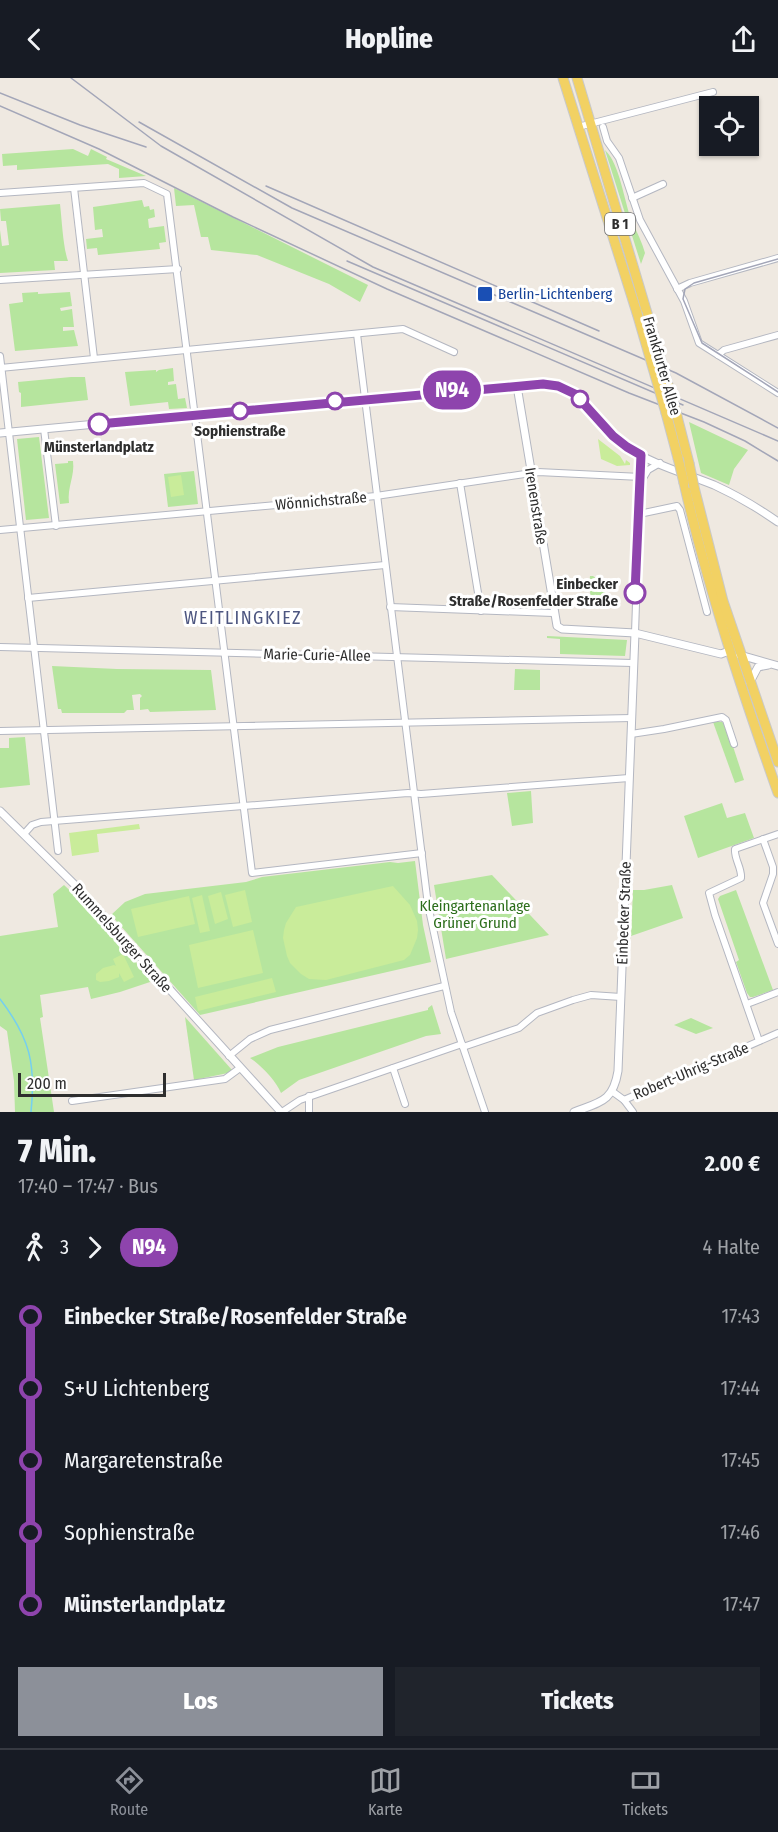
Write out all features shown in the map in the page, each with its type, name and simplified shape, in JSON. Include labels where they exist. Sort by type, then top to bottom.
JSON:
[{"type":"main road","name":"Frankfurter Allee","points":[[563,78],[666,413],[703,563],[729,651]]},
{"type":"main road","name":"Frankfurter Allee","points":[[577,78],[589,125],[677,416],[714,570],[740,655]]},
{"type":"main road","name":"B 1","points":[[729,651],[778,793]]},
{"type":"main road","name":"B 1","points":[[740,655],[778,762]]},
{"type":"street","points":[[578,127],[713,92]]},
{"type":"street","points":[[603,127],[607,141],[619,158],[640,220],[687,309],[699,343],[778,393]]},
{"type":"street","points":[[0,194],[144,183],[167,194],[252,873],[422,853]]},
{"type":"street","points":[[632,198],[663,184]]},
{"type":"street","points":[[74,188],[94,358]]},
{"type":"street","points":[[677,289],[690,283],[778,258]]},
{"type":"street","points":[[0,280],[178,269]]},
{"type":"street","points":[[1,368],[405,329],[454,351]]},
{"type":"street","points":[[357,333],[428,905],[444,986],[485,1112]]},
{"type":"street","points":[[718,356],[724,351],[778,335]]},
{"type":"street","points":[[0,356],[58,851]]},
{"type":"street","points":[[0,433],[364,398],[543,384],[567,389],[575,394],[613,436],[627,447],[660,464],[735,495],[778,522]]},
{"type":"street","name":"Irenenstraße","points":[[517,386],[557,626],[562,629],[634,633]]},
{"type":"street","points":[[44,429],[56,526]]},
{"type":"street","name":"Einbecker Straße","points":[[613,1092],[618,1071],[641,455]]},
{"type":"street","points":[[640,480],[648,470],[660,464]]},
{"type":"street","name":"Wönnichstraße","points":[[0,530],[376,496],[531,474],[640,480]]},
{"type":"street","points":[[460,483],[481,610]]},
{"type":"street","points":[[639,514],[677,506],[680,510],[707,612]]},
{"type":"street","points":[[28,598],[385,564]]},
{"type":"street","points":[[390,607],[554,613]]},
{"type":"street","points":[[634,633],[721,654],[729,651]]},
{"type":"street","name":"Marie-Curie-Allee","points":[[0,647],[633,663]]},
{"type":"street","points":[[740,655],[776,665]]},
{"type":"street","points":[[750,682],[758,667],[776,665]]},
{"type":"street","points":[[631,734],[723,717],[734,744]]},
{"type":"street","points":[[0,731],[632,718]]},
{"type":"street","points":[[24,834],[32,825],[41,822],[629,778]]},
{"type":"street","name":"Rummelsburger Straße","points":[[0,811],[75,885],[281,1112]]},
{"type":"street","points":[[759,1041],[709,893],[741,878],[735,849],[778,834]]},
{"type":"street","points":[[763,839],[773,867],[773,874],[763,903],[778,944]]},
{"type":"street","points":[[229,1056],[250,1039],[270,1030],[444,986]]},
{"type":"street","points":[[747,1004],[778,992]]},
{"type":"street","points":[[281,1112],[309,1096],[519,1028],[537,1013],[573,1000],[591,995],[621,997]]},
{"type":"street","name":"Robert-Uhrig-Straße","points":[[574,1112],[599,1103],[613,1092],[624,1100],[778,1034]]},
{"type":"street","points":[[72,1101],[225,1079],[240,1068]]},
{"type":"street","points":[[393,1068],[405,1104]]},
{"type":"street","points":[[309,1096],[309,1112]]},
{"type":"street","points":[[624,1100],[633,1112]]},
{"type":"green space","points":[[73,149],[88,156],[91,149],[107,157],[106,159],[146,176],[119,178],[119,169],[108,164],[17,170],[17,165],[3,166],[2,154]]},
{"type":"green space","points":[[605,150],[614,164],[632,222],[644,249],[641,264]]},
{"type":"green space","points":[[174,188],[368,285],[360,302],[329,284],[257,255],[211,250],[208,237],[201,237],[194,205],[176,206]]},
{"type":"green space","points":[[142,200],[144,207],[149,206],[150,210],[154,209],[155,217],[148,219],[149,228],[164,226],[166,242],[159,243],[160,249],[98,255],[97,248],[87,249],[86,239],[103,237],[102,229],[95,230],[93,207]]},
{"type":"green space","points":[[60,204],[68,261],[54,261],[55,270],[0,273],[0,230],[2,246],[9,245],[6,221],[1,221],[0,209]]},
{"type":"green space","points":[[38,292],[38,294],[70,292],[72,306],[60,308],[61,311],[72,309],[74,327],[63,327],[63,331],[74,330],[78,346],[15,351],[9,304],[23,302],[22,293]]},
{"type":"green space","points":[[173,368],[174,381],[168,382],[168,385],[176,384],[178,399],[185,398],[187,408],[169,409],[168,402],[130,406],[125,372],[156,370],[156,372]]},
{"type":"green space","points":[[85,377],[88,400],[21,407],[18,382]]},
{"type":"green space","points":[[689,422],[748,450],[734,469],[729,485],[701,473]]},
{"type":"green space","name":"Münsterlandplatz","points":[[39,437],[49,518],[26,520],[17,439]]},
{"type":"green space","points":[[598,439],[620,456],[625,464],[626,460],[630,465],[617,466],[601,459]]},
{"type":"green space","points":[[68,461],[73,461],[69,503],[60,504],[55,464],[68,463]]},
{"type":"green space","points":[[194,471],[198,504],[168,507],[164,474]]},
{"type":"green space","points":[[181,475],[184,495],[171,497],[168,477]]},
{"type":"green space","points":[[590,576],[605,585],[606,598],[591,598]]},
{"type":"green space","points":[[547,636],[627,640],[625,656],[560,654],[560,639],[547,638]]},
{"type":"green space","points":[[52,666],[211,670],[216,710],[150,712],[148,709],[140,710],[142,696],[140,694],[132,695],[134,710],[127,710],[124,713],[62,713],[61,709],[58,709]]},
{"type":"green space","points":[[515,669],[540,670],[540,690],[514,690]]},
{"type":"green space","points":[[713,722],[722,722],[726,725],[744,780],[735,783]]},
{"type":"green space","points":[[25,737],[30,785],[0,788],[0,748],[9,748],[9,738]]},
{"type":"green space","points":[[531,791],[533,823],[512,826],[507,793]]},
{"type":"green space","points":[[722,803],[727,818],[745,813],[754,838],[698,858],[684,816]]},
{"type":"green space","points":[[139,824],[140,829],[97,834],[99,852],[72,856],[69,833]]},
{"type":"green space","points":[[415,861],[423,925],[431,962],[200,1015],[111,915],[125,902],[145,894],[246,882],[262,877]]},
{"type":"green space","name":"Kleingartenanlage Grüner Grund","points":[[492,875],[549,935],[446,959],[434,885]]},
{"type":"green space","points":[[64,885],[153,981],[91,999],[88,987],[40,995],[43,1017],[40,1018],[54,1112],[15,1112],[14,1081],[7,1031],[0,1026],[0,936],[58,927],[53,894]]},
{"type":"green space","points":[[672,885],[683,918],[631,936],[633,890]]},
{"type":"green space","points":[[393,886],[410,905],[417,921],[417,938],[410,955],[404,960],[326,980],[309,979],[290,963],[283,938],[286,923],[296,907]]},
{"type":"green space","points":[[245,890],[252,922],[233,927],[225,895]]},
{"type":"green space","points":[[736,890],[773,990],[753,997],[747,993],[736,962],[739,960],[718,899]]},
{"type":"green space","points":[[221,892],[228,919],[215,924],[208,896]]},
{"type":"green space","points":[[202,895],[210,931],[200,933],[192,898]]},
{"type":"green space","points":[[189,896],[195,924],[138,937],[131,909]]},
{"type":"green space","points":[[253,930],[263,973],[198,988],[189,945]]},
{"type":"green space","points":[[123,954],[134,977],[124,982],[119,973],[119,977],[109,981],[96,980],[96,974],[103,968],[116,966],[113,959]]},
{"type":"green space","points":[[272,978],[276,992],[198,1011],[195,997]]},
{"type":"green space","points":[[432,1005],[441,1034],[426,1036],[299,1080],[281,1093],[268,1074],[250,1058],[278,1047],[428,1010]]},
{"type":"green space","points":[[185,1017],[232,1070],[228,1073],[194,1080]]},
{"type":"green space","points":[[691,1018],[713,1028],[696,1034],[674,1025]]},
{"type":"waterway","points":[[0,999],[18,1026],[29,1052],[32,1080],[31,1112]]},
{"type":"tram line","points":[[0,106],[99,149],[233,217],[387,289],[629,393],[704,422],[745,441],[778,461]]},
{"type":"tram line","points":[[778,259],[694,283],[685,289],[683,299],[702,343],[778,392]]},
{"type":"tram line","points":[[347,261],[683,405]]},
{"type":"railway","points":[[71,78],[161,146],[373,267],[778,441]]},
{"type":"railway","points":[[0,93],[80,125],[146,147]]},
{"type":"railway","points":[[139,122],[292,208],[676,373],[778,428]]},
{"type":"railway","points":[[266,186],[599,331]]},
{"type":"bus line","name":"N94","points":[[99,424],[459,390],[552,384],[575,394],[621,444],[641,455],[635,593]]},
{"type":"place","name":"Berlin-Lichtenberg","points":[[485,294]]},
{"type":"place","name":"Sophienstraße","points":[[240,411]]},
{"type":"place","name":"Münsterlandplatz","points":[[99,424]]},
{"type":"place","name":"Einbecker Straße/Rosenfelder Straße","points":[[635,593]]},
{"type":"district","name":"WEITLINGKIEZ","points":[[243,618]]}]
